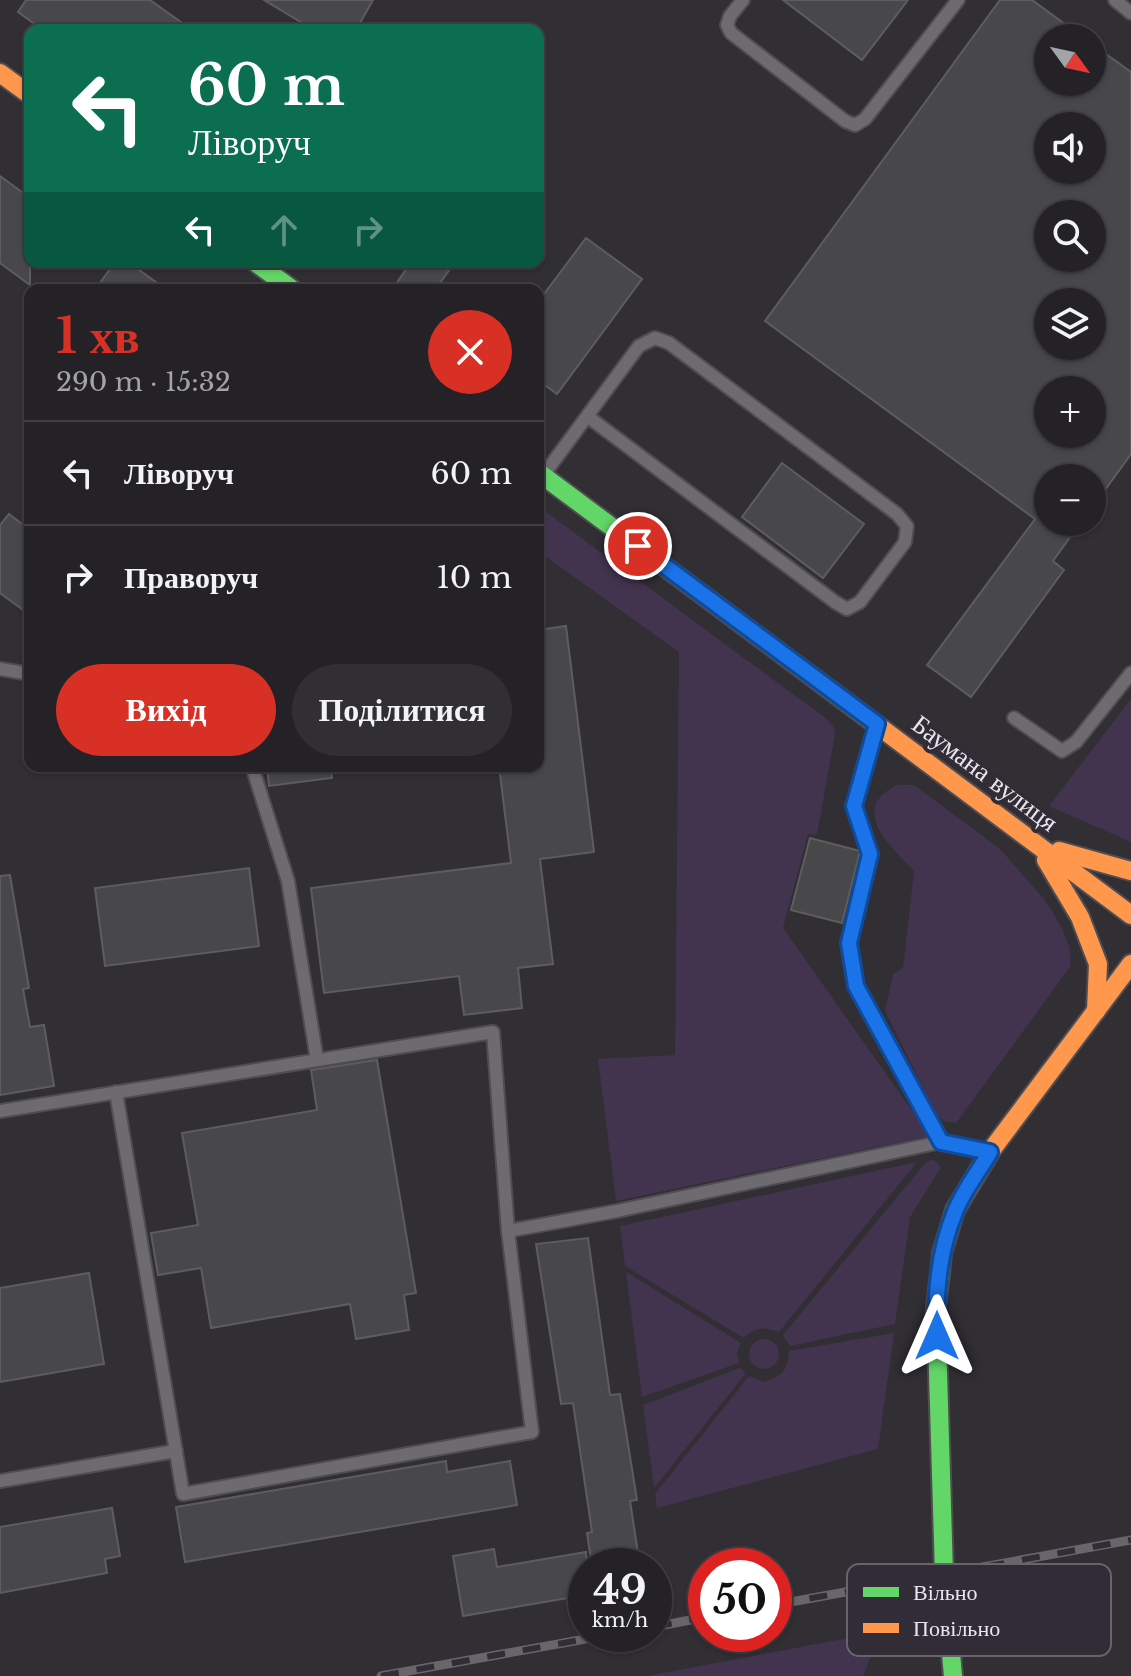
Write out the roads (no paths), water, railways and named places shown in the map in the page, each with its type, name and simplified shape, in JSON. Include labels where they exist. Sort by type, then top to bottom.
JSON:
[{"type":"main road","points":[[0,73],[24,91]]},
{"type":"main road","points":[[263,268],[285,284]]},
{"type":"main road","name":"Баумана вулиця","points":[[544,477],[1131,915]]},
{"type":"main road","points":[[1037,845],[1131,871]]},
{"type":"main road","points":[[1037,845],[1080,917],[1098,964],[1096,1011]]},
{"type":"main road","points":[[944,1564],[936,1306],[942,1253],[955,1210],[990,1152],[1131,964]]},
{"type":"main road","points":[[951,1656],[953,1676]]},
{"type":"lane","points":[[743,0],[730,16],[727,25],[731,33],[845,121],[855,125],[865,119],[958,0]]},
{"type":"lane","points":[[1115,0],[1131,13]]},
{"type":"lane","points":[[544,469],[639,346],[655,338],[669,343],[897,514],[907,526],[905,542],[860,602],[847,609],[587,416]]},
{"type":"lane","points":[[0,669],[24,673]]},
{"type":"lane","points":[[1014,718],[1062,751],[1076,742],[1131,673]]},
{"type":"lane","points":[[877,724],[854,806],[870,854],[849,943],[856,986],[941,1142]]},
{"type":"lane","points":[[254,772],[288,881],[317,1060]]},
{"type":"lane","points":[[0,1111],[116,1092],[493,1032],[508,1231],[532,1432],[183,1494],[116,1092]]},
{"type":"lane","points":[[508,1231],[941,1142],[990,1152]]},
{"type":"lane","points":[[0,1481],[176,1451]]},
{"type":"railway","points":[[999,1564],[1131,1540]]},
{"type":"railway","points":[[792,1602],[847,1592]]},
{"type":"railway","points":[[672,1624],[688,1620]]},
{"type":"railway","points":[[381,1676],[568,1642]]}]
